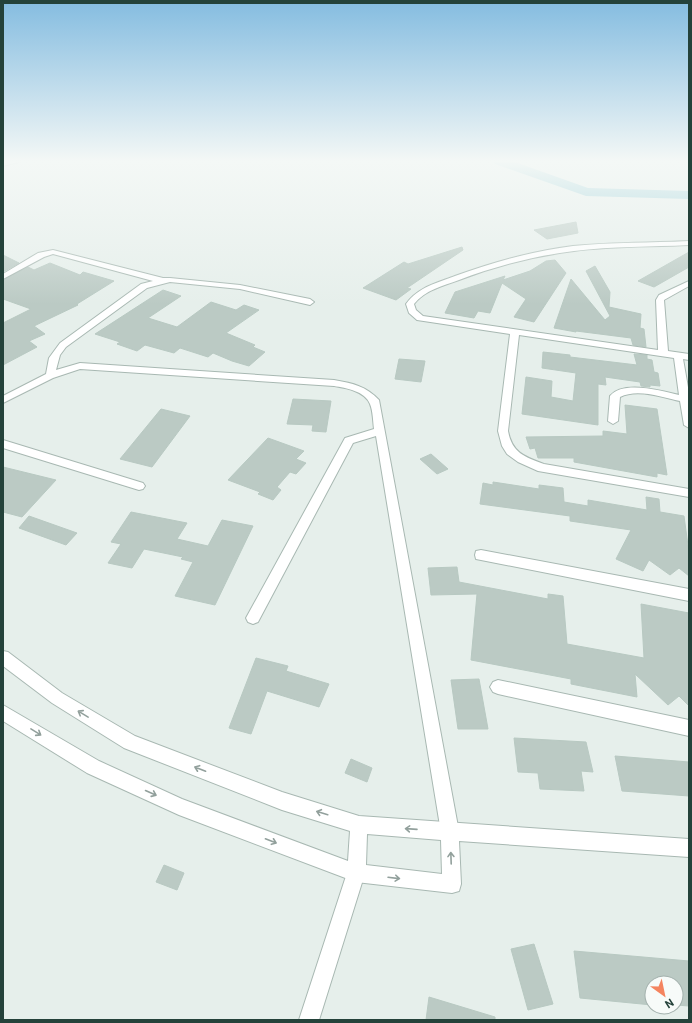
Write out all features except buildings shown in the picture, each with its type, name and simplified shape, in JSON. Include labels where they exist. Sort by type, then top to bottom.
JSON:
[{"type":"street","points":[[689,243],[592,247],[531,257],[459,277],[415,296],[410,304],[412,311],[420,318],[689,357]]},
{"type":"street","points":[[3,277],[41,255],[53,252],[161,280],[240,287],[310,302]]},
{"type":"street","points":[[51,374],[52,361],[56,350],[144,286],[161,280]]},
{"type":"street","points":[[663,353],[660,300],[662,296],[689,283]]},
{"type":"street","points":[[516,332],[503,431],[504,442],[511,451],[523,460],[542,468],[689,493]]},
{"type":"street","points":[[678,355],[689,425]]},
{"type":"street","points":[[3,400],[51,374],[80,366],[334,383],[352,386],[367,392],[375,402],[450,832],[452,884],[356,873],[179,806],[93,768],[3,712]]},
{"type":"street","points":[[613,421],[615,396],[620,392],[629,390],[685,399]]},
{"type":"street","points":[[253,618],[349,441],[380,431]]},
{"type":"street","points":[[3,444],[139,486]]},
{"type":"street","points":[[481,555],[689,594]]},
{"type":"street","points":[[3,657],[57,698],[130,742],[282,801],[359,825],[689,848]]},
{"type":"street","points":[[498,687],[689,728]]},
{"type":"street","points":[[309,1020],[356,873],[359,825]]}]
